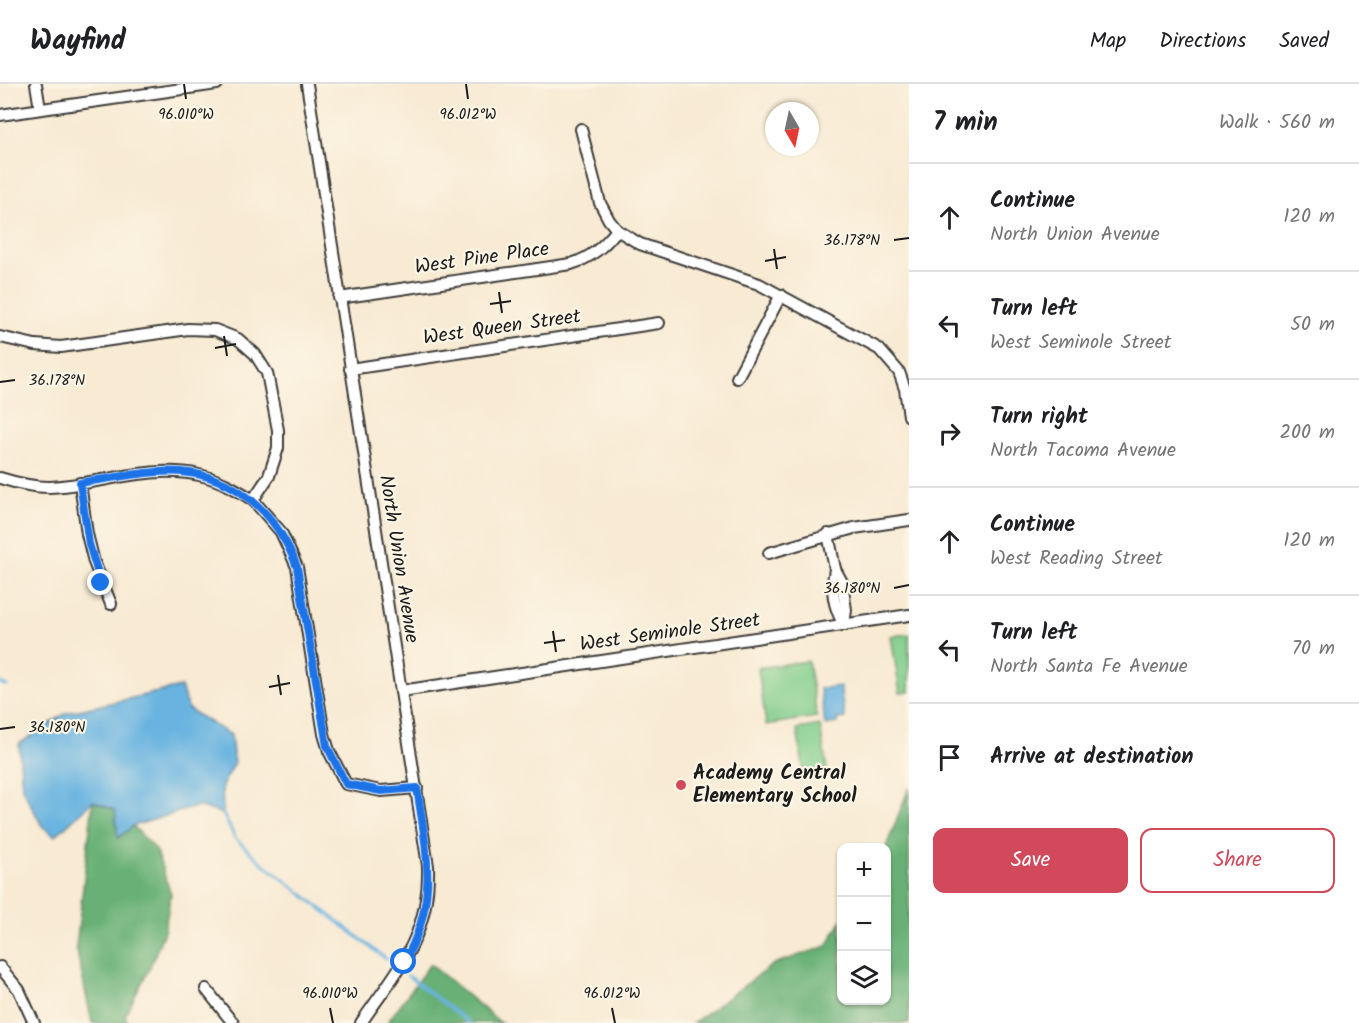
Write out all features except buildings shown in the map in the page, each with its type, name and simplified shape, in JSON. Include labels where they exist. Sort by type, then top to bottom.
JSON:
[{"type":"street","points":[[36,84],[40,109]]},
{"type":"street","points":[[0,115],[210,84]]},
{"type":"street","name":"North Union Avenue","points":[[307,84],[428,866],[426,908],[410,951],[361,1023]]},
{"type":"street","points":[[581,129],[600,203],[617,230],[640,244],[743,278],[781,295],[868,343],[888,357],[899,372],[909,416]]},
{"type":"street","name":"West Pine Place","points":[[339,298],[571,264],[598,250],[617,230]]},
{"type":"street","points":[[737,378],[781,295]]},
{"type":"street","name":"West Queen Street","points":[[350,369],[659,323]]},
{"type":"street","points":[[0,337],[34,345],[61,347],[207,329],[238,339],[255,354],[264,366],[270,383],[279,440],[273,467],[253,500]]},
{"type":"street","points":[[0,478],[32,486],[51,486],[157,472],[184,472],[218,480],[253,500],[281,532],[297,567],[327,746],[346,784],[381,791],[417,788]]},
{"type":"street","points":[[80,483],[87,534],[94,562],[111,604]]},
{"type":"street","points":[[770,553],[828,534],[909,520]]},
{"type":"street","points":[[828,534],[835,569],[832,586],[835,611],[844,625]]},
{"type":"street","name":"West Seminole Street","points":[[401,691],[909,615]]},
{"type":"street","points":[[0,967],[19,990],[34,1023]]},
{"type":"street","points":[[206,989],[233,1023]]},
{"type":"green space","points":[[909,634],[909,692],[900,693],[891,636]]},
{"type":"green space","points":[[808,661],[817,717],[766,725],[758,668]]},
{"type":"green space","points":[[820,725],[827,769],[804,773],[797,729]]},
{"type":"green space","points":[[909,788],[909,1023],[693,1023],[774,964],[827,946],[837,928],[837,1005],[891,1005],[891,843],[888,843]]},
{"type":"green space","points":[[93,801],[115,810],[118,837],[133,826],[156,850],[171,894],[164,932],[150,967],[125,1016],[128,1023],[92,1023],[76,947]]},
{"type":"green space","points":[[430,964],[501,1023],[387,1023]]},
{"type":"water","points":[[840,686],[845,718],[837,719],[838,723],[825,725],[820,689]]},
{"type":"water","points":[[181,687],[188,709],[231,735],[234,764],[222,786],[223,814],[198,806],[133,826],[118,838],[115,810],[93,801],[55,836],[42,826],[22,788],[19,744],[66,713]]},
{"type":"waterway","points":[[0,683],[7,686]]},
{"type":"waterway","points":[[223,814],[235,838],[261,862],[386,959]]},
{"type":"waterway","points":[[408,976],[469,1023]]},
{"type":"place","name":"Academy Central Elementary School","points":[[681,785]]},
{"type":"route","points":[[101,583],[89,544],[80,483],[157,472],[197,474],[230,486],[253,500],[281,532],[297,567],[324,734],[333,760],[346,784],[381,791],[417,788],[426,851],[427,895],[422,923],[404,962]]}]
